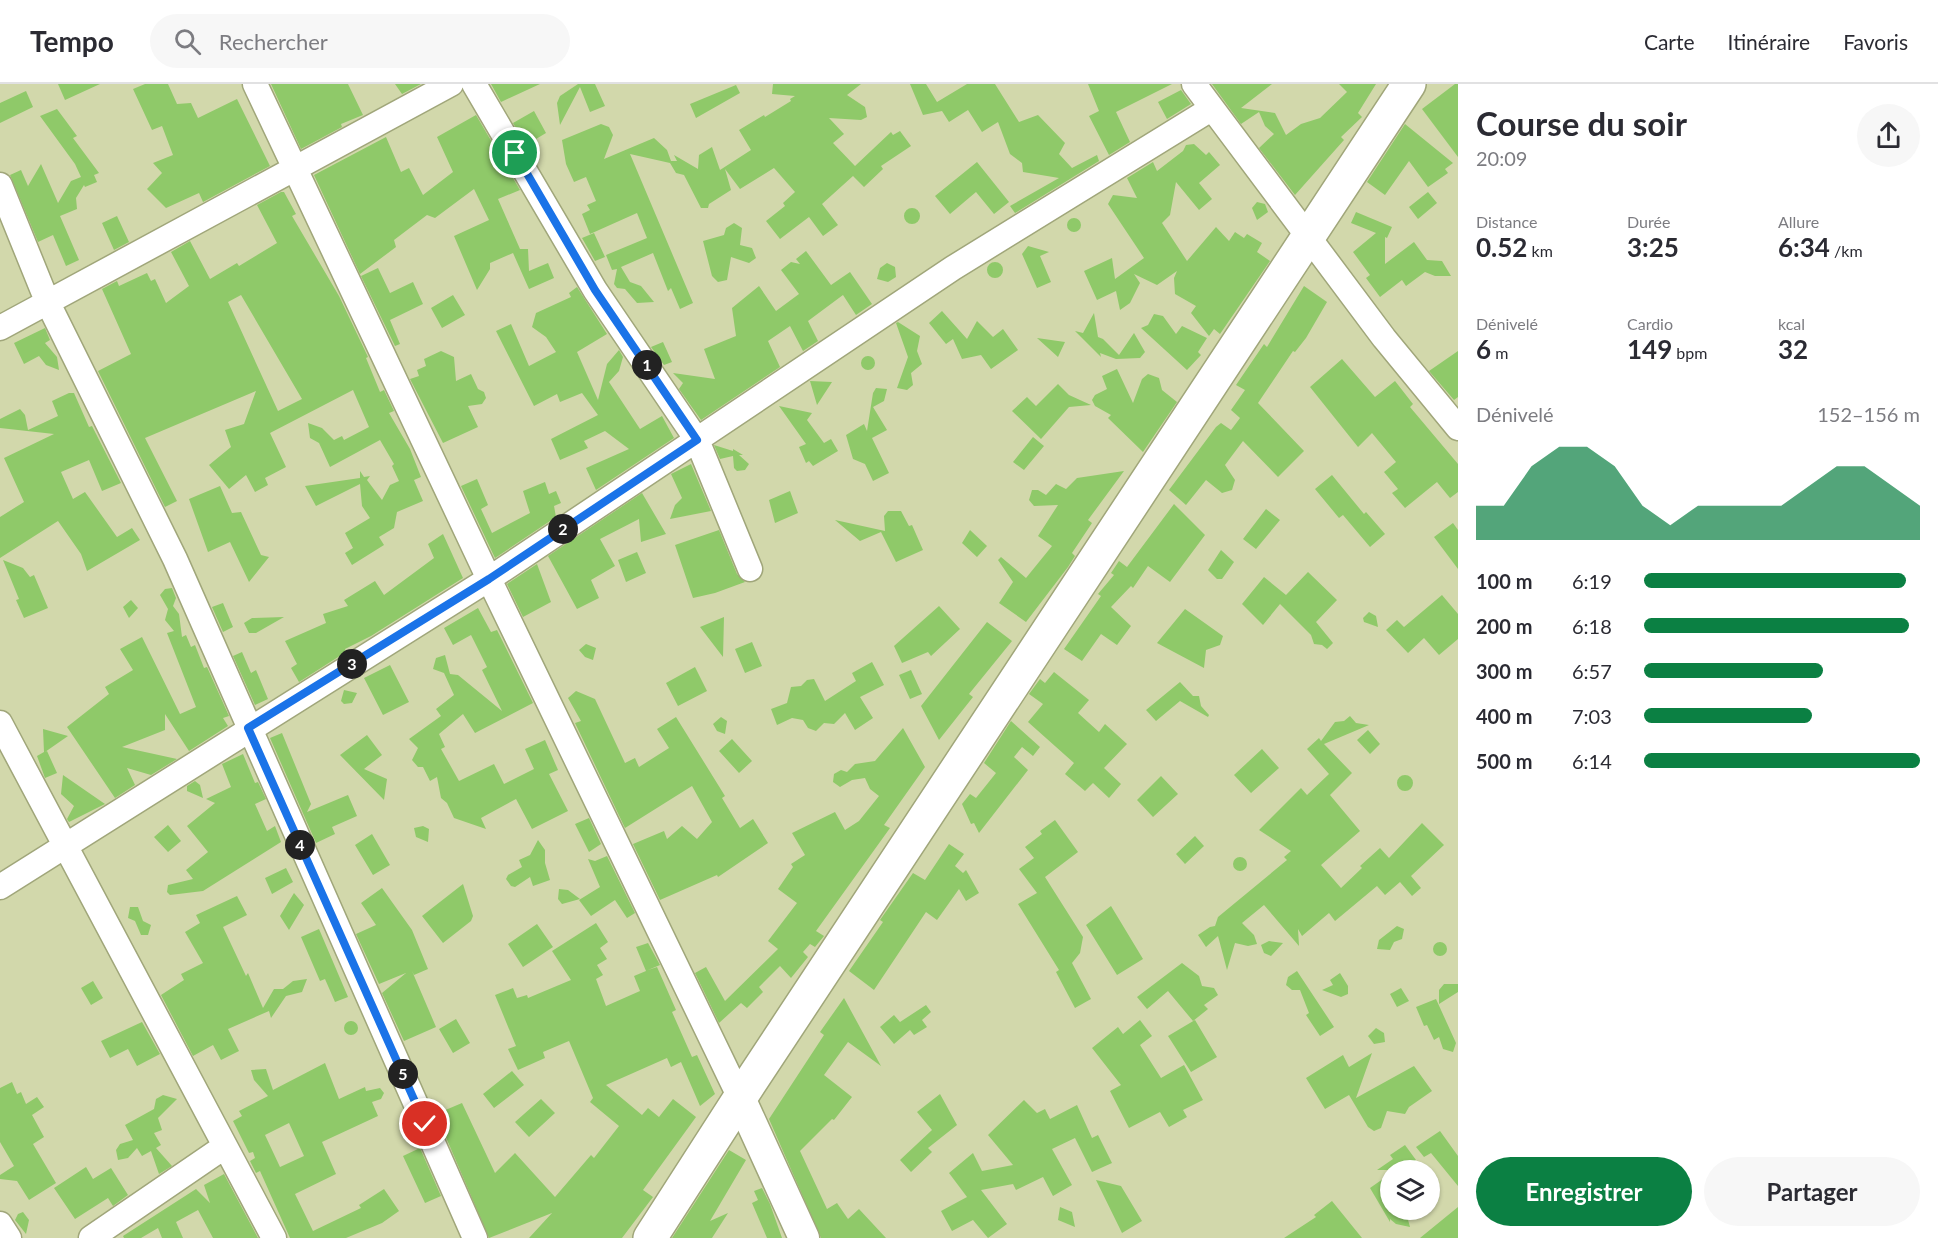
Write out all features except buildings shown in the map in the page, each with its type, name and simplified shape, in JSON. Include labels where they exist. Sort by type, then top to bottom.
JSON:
[{"type":"highway","points":[[650,1238],[1409,84]]},
{"type":"main road","points":[[740,1098],[804,1238]]},
{"type":"street","points":[[255,84],[489,579],[740,1098]]},
{"type":"street","points":[[0,328],[451,84]]},
{"type":"street","points":[[474,84],[595,290],[697,440],[750,569]]},
{"type":"street","points":[[1194,84],[1384,338],[1458,428]]},
{"type":"street","points":[[0,887],[248,728],[489,579],[953,268],[1211,109]]},
{"type":"street","points":[[0,185],[47,301],[175,559],[475,1238]]},
{"type":"street","points":[[0,723],[274,1238]]},
{"type":"street","points":[[91,1238],[224,1147]]},
{"type":"street","points":[[0,1224],[9,1238]]},
{"type":"route","points":[[425,1124],[248,728],[489,579],[697,440],[595,290],[515,153]]}]
